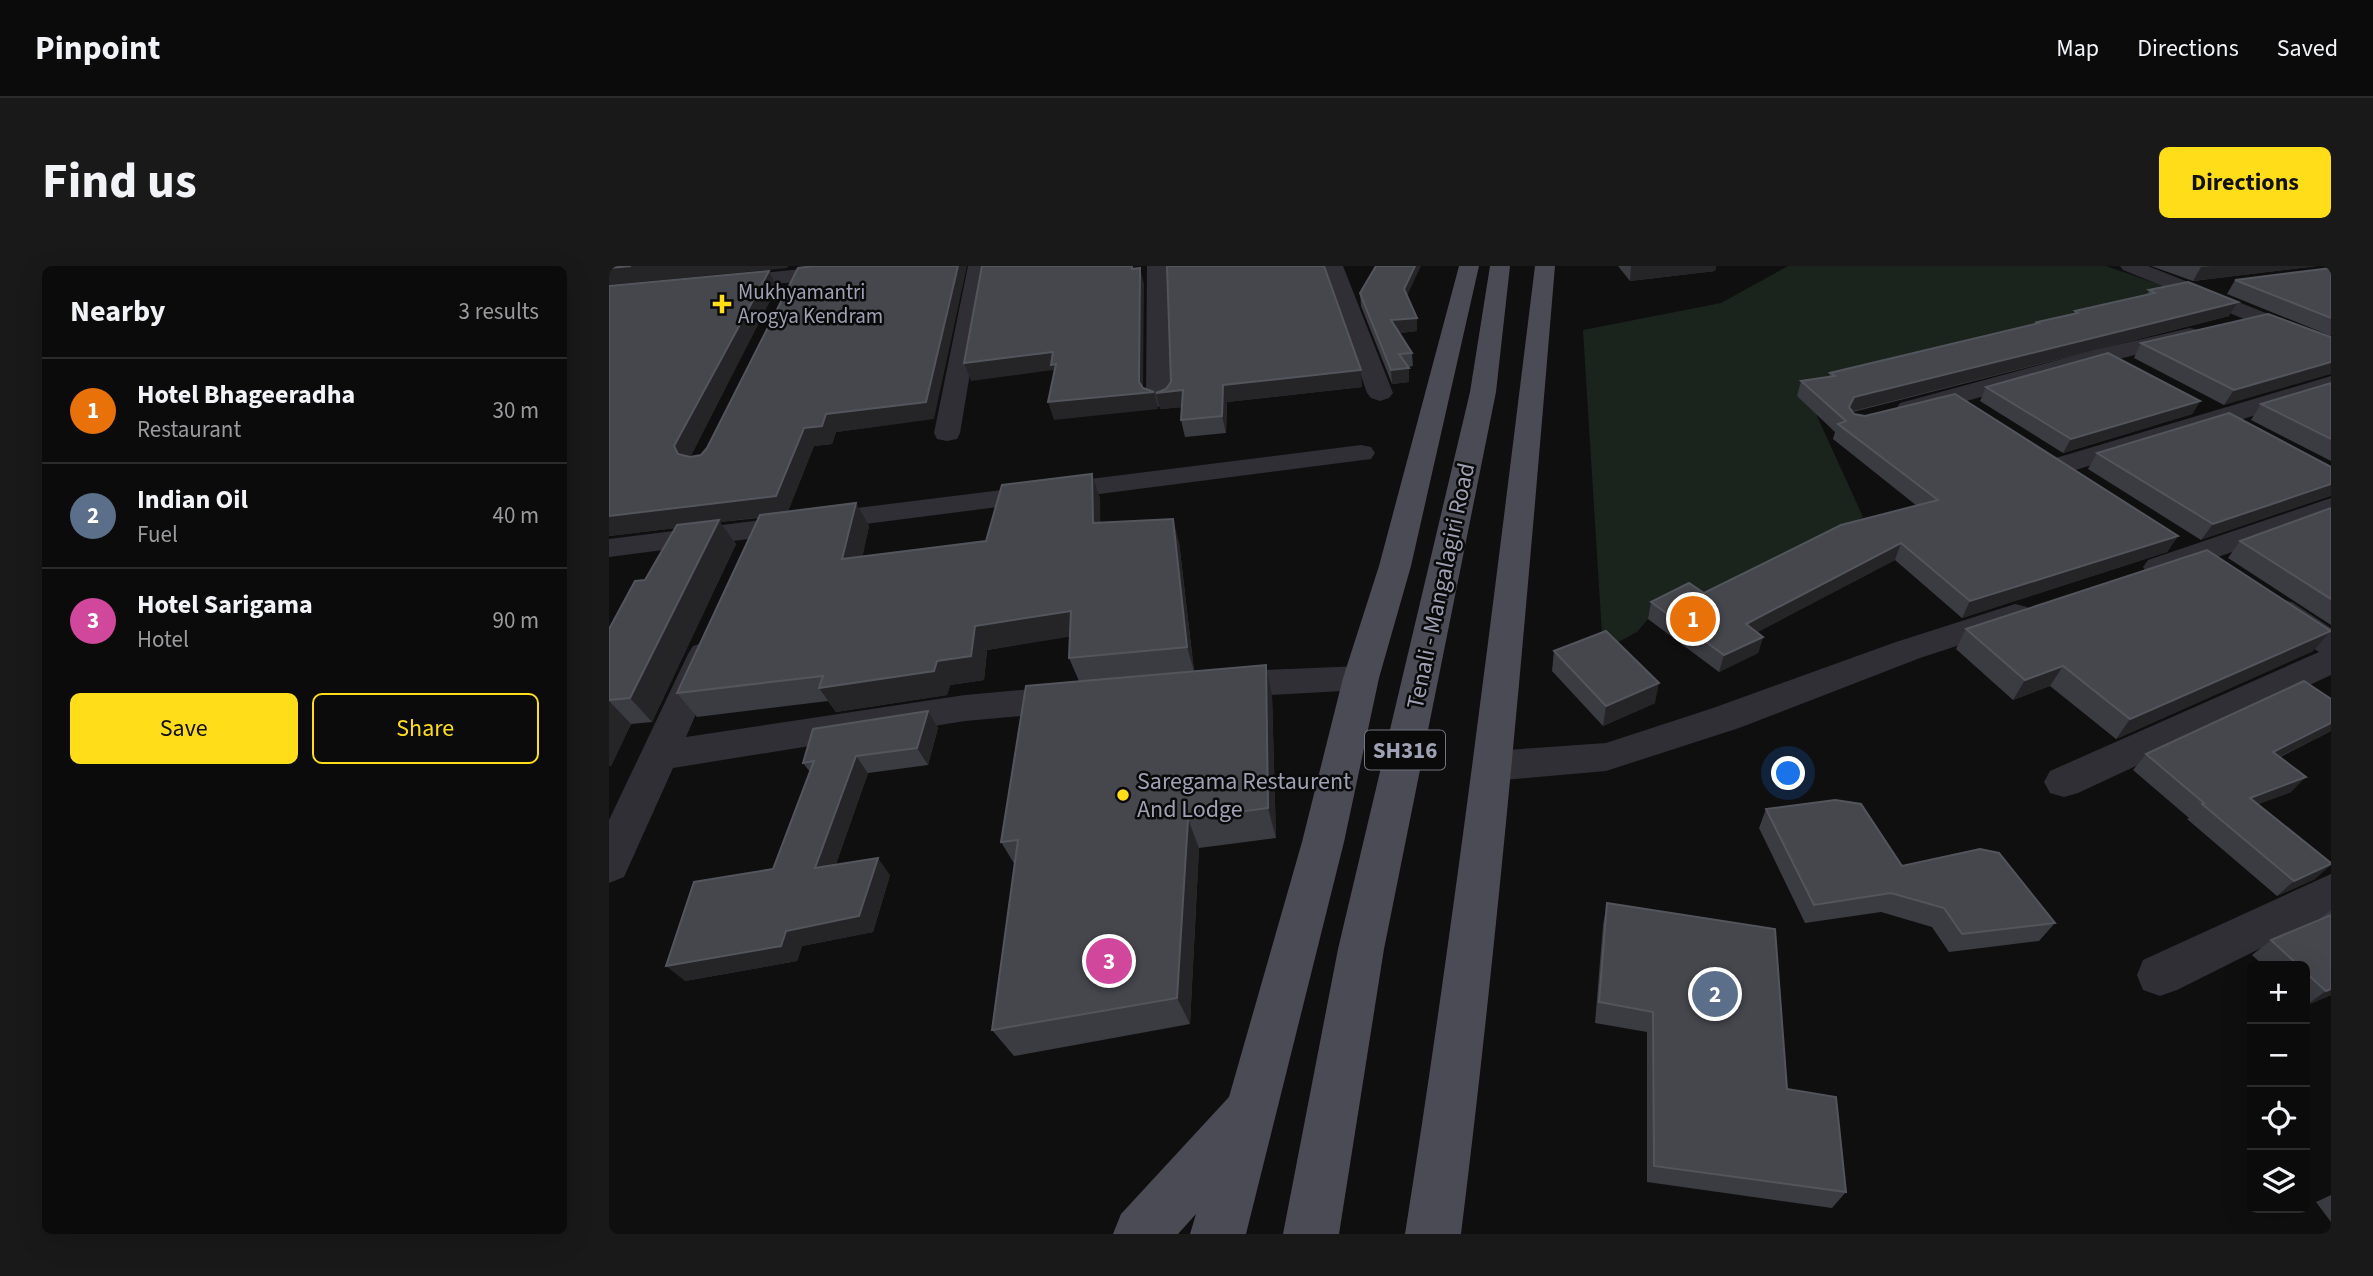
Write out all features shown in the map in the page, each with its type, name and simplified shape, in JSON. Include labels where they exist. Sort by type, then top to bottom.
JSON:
[{"type":"main road","points":[[1218,1234],[1323,842],[1361,678],[1395,566],[1469,266]]},
{"type":"main road","name":"Tenali - Mangalagiri Road","points":[[1311,1234],[1361,949],[1483,392],[1500,266]]},
{"type":"main road","points":[[1434,1232],[1493,766],[1545,266]]},
{"type":"main road","points":[[1141,1234],[1250,1112]]},
{"type":"street","points":[[703,285],[799,271],[896,266]]},
{"type":"street","points":[[947,433],[978,266]]},
{"type":"street","points":[[1157,266],[1159,399]]},
{"type":"street","points":[[1333,266],[1380,393]]},
{"type":"street","points":[[2130,266],[2331,347]]},
{"type":"street","points":[[784,300],[799,271]]},
{"type":"street","points":[[2190,290],[2228,286]]},
{"type":"street","points":[[1886,414],[2104,355],[2260,318]]},
{"type":"street","points":[[2104,355],[2139,373]]},
{"type":"street","points":[[2094,488],[2047,458],[2222,417],[2331,384]]},
{"type":"street","points":[[1953,398],[1989,421]]},
{"type":"street","points":[[2187,398],[2258,436]]},
{"type":"street","points":[[609,548],[1361,453]]},
{"type":"street","points":[[2132,576],[2331,507]]},
{"type":"street","points":[[745,565],[762,527]]},
{"type":"street","points":[[2163,533],[2331,644]]},
{"type":"street","points":[[1493,766],[1606,757],[2040,607]]},
{"type":"street","points":[[609,865],[716,629]]},
{"type":"street","points":[[2064,782],[2331,661]]},
{"type":"street","points":[[1186,688],[1361,678]]},
{"type":"street","points":[[659,755],[965,708],[1103,695]]},
{"type":"street","points":[[2160,975],[2331,892]]},
{"type":"shaded area","points":[[1788,266],[2106,266],[2172,289],[1802,383],[1863,517],[1702,606],[1684,589],[1648,619],[1637,632],[1603,650],[1583,330],[1721,303]]},
{"type":"building","points":[[958,266],[926,402],[826,414],[822,426],[804,428],[776,496],[609,516],[609,286],[769,271],[674,446],[678,454],[690,457],[701,455],[707,448],[798,268]]},
{"type":"building","points":[[982,266],[1140,268],[1139,382],[1143,388],[1154,392],[1048,402],[1056,364],[1051,365],[1053,352],[964,363]]},
{"type":"building","points":[[1167,266],[1324,266],[1361,370],[1223,385],[1222,416],[1181,420],[1183,390],[1156,393],[1166,389],[1171,382]]},
{"type":"building","points":[[1376,266],[1415,266],[1404,289],[1417,318],[1391,320],[1412,353],[1399,354],[1409,368],[1391,370],[1360,293]]},
{"type":"building","points":[[2331,268],[2331,318],[2235,280]]},
{"type":"building","points":[[2188,282],[2238,302],[1854,397],[1849,407],[1854,414],[1865,416],[1955,394],[2178,536],[1970,601],[1901,543],[1746,624],[1763,637],[1724,655],[1651,602],[1689,583],[1704,593],[1841,525],[1938,500],[1838,424],[1846,421],[1801,381],[1835,376],[1830,373],[2039,323],[2037,322],[2078,313],[2075,311],[2155,293],[2149,290]]},
{"type":"building","points":[[2268,314],[2331,337],[2331,362],[2234,390],[2141,343]]},
{"type":"building","points":[[2108,353],[2200,401],[2071,439],[1986,387]]},
{"type":"building","points":[[2331,383],[2331,439],[2261,404]]},
{"type":"building","points":[[2229,413],[2331,467],[2331,484],[2213,524],[2097,453]]},
{"type":"building","points":[[1092,474],[1093,523],[1173,519],[1187,647],[1069,658],[1071,611],[975,626],[971,656],[937,661],[934,671],[819,688],[823,676],[677,693],[760,515],[856,503],[842,559],[986,541],[1002,485]]},
{"type":"building","points":[[2331,508],[2331,599],[2240,541]]},
{"type":"building","points":[[719,520],[630,698],[609,700],[609,629],[635,581],[645,580],[677,525]]},
{"type":"building","points":[[2207,550],[2331,631],[2130,719],[2063,666],[2025,680],[1966,629]]},
{"type":"building","points":[[1606,631],[1659,683],[1606,706],[1554,651]]},
{"type":"building","points":[[1266,665],[1268,808],[1188,819],[1177,998],[992,1030],[1018,840],[1001,842],[1026,686]]},
{"type":"building","points":[[2304,681],[2331,699],[2331,723],[2273,752],[2306,777],[2250,798],[2331,863],[2294,881],[2146,754]]},
{"type":"building","points":[[928,711],[917,748],[856,756],[815,868],[878,858],[859,916],[786,931],[781,946],[666,966],[694,882],[773,869],[814,761],[803,763],[813,729]]},
{"type":"building","points":[[1835,800],[1861,804],[1902,866],[1980,849],[1999,853],[2055,923],[1962,934],[1944,908],[1891,893],[1814,905],[1766,809]]},
{"type":"building","points":[[1607,903],[1775,929],[1787,1089],[1836,1097],[1846,1192],[1654,1166],[1653,1012],[1599,1002]]},
{"type":"building","points":[[2331,915],[2331,989],[2326,991],[2310,977],[2310,961],[2294,961],[2271,940]]},
{"type":"place","name":"Mukhyamantri Arogya Kendram","points":[[722,304]]},
{"type":"place","name":"Hotel Bhageeradha","points":[[1693,619]]},
{"type":"place","name":"Saregama Restaurent And Lodge","points":[[1123,795]]},
{"type":"place","name":"Hotel Sarigama","points":[[1109,961]]},
{"type":"place","name":"Indian Oil","points":[[1715,994]]}]
